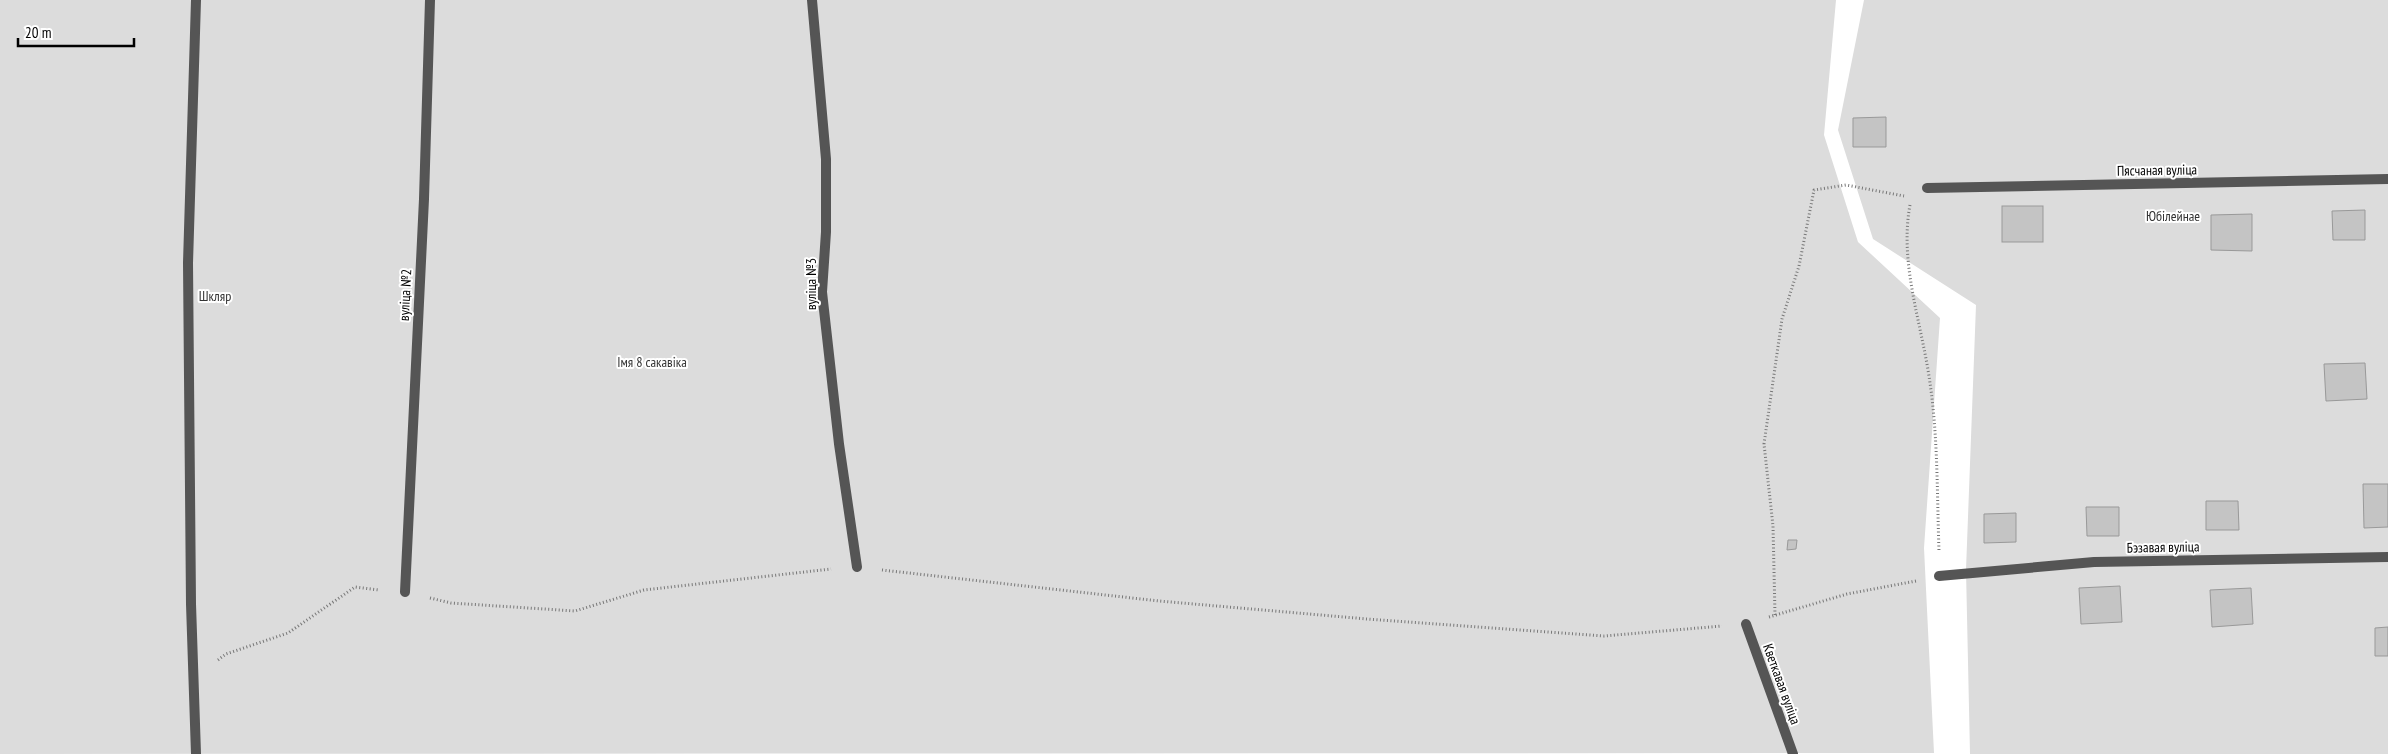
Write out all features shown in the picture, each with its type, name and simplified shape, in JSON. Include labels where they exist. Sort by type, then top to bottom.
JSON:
[{"type":"street","points":[[196,0],[188,263],[196,754]]},
{"type":"street","name":"вуліца №2","points":[[405,592],[423,208],[430,0]]},
{"type":"street","name":"вуліца №3","points":[[812,0],[826,159],[826,232],[822,292],[839,444],[857,567]]},
{"type":"street","name":"Пясчаная вуліца","points":[[1927,188],[2388,179]]},
{"type":"street","name":"Бэзавая вуліца","points":[[1939,576],[2094,562],[2388,557]]},
{"type":"street","name":"Кветкавая вуліца","points":[[1746,624],[1792,754]]},
{"type":"path","points":[[194,679],[226,654],[288,633],[355,587],[405,592],[452,603],[575,612],[644,590],[857,567],[1159,601],[1367,619],[1604,636],[1746,624],[1847,594],[1939,576],[1936,435],[1930,381],[1914,304],[1906,228],[1911,198],[1846,185],[1814,190],[1799,266],[1782,319],[1764,444],[1772,526],[1775,615]]},
{"type":"green space","points":[[0,0],[1836,0],[1824,135],[1858,242],[1940,318],[1924,548],[1934,753],[0,754]]},
{"type":"green space","name":"Юбілейнае","points":[[1864,0],[2388,0],[2388,754],[1970,754],[1966,570],[1976,305],[1873,239],[1838,130]]},
{"type":"building","points":[[1886,117],[1886,147],[1853,147],[1853,118]]},
{"type":"building","points":[[2002,206],[2043,206],[2043,242],[2002,242]]},
{"type":"building","points":[[2365,210],[2365,240],[2333,240],[2332,211]]},
{"type":"building","points":[[2252,214],[2252,251],[2211,250],[2211,215]]},
{"type":"building","points":[[2365,363],[2367,399],[2326,401],[2324,364]]},
{"type":"building","points":[[2363,484],[2388,484],[2388,527],[2364,528]]},
{"type":"building","points":[[2206,501],[2238,501],[2239,530],[2206,530]]},
{"type":"building","points":[[2086,507],[2119,507],[2119,536],[2087,536]]},
{"type":"building","points":[[2016,513],[2016,542],[1984,543],[1984,514]]},
{"type":"building","points":[[1788,540],[1797,540],[1796,549],[1787,550]]},
{"type":"building","points":[[2120,586],[2122,622],[2081,624],[2079,588]]},
{"type":"building","points":[[2251,588],[2253,624],[2212,627],[2210,590]]},
{"type":"building","points":[[2388,627],[2388,656],[2375,656],[2375,628]]},
{"type":"park label","name":"Шкляр","points":[[215,296]]},
{"type":"park label","name":"Імя 8 сакавіка","points":[[652,362]]}]
